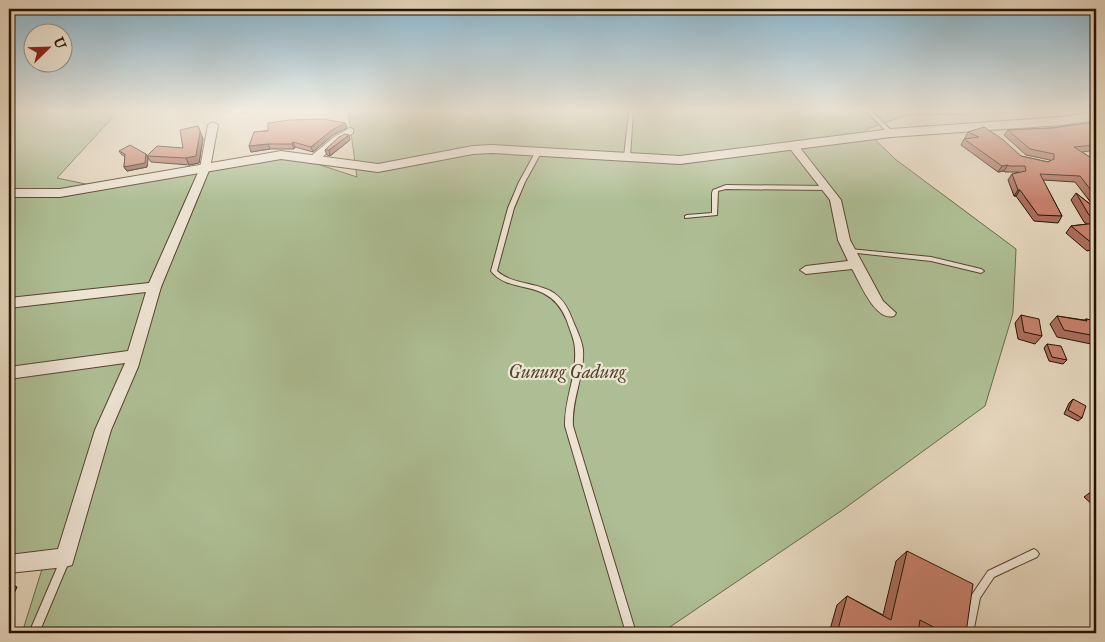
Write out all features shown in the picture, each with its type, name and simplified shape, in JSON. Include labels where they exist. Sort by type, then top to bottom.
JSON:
[{"type":"street","points":[[9,564],[65,558],[103,430],[127,378],[154,287],[205,168],[210,141]]},
{"type":"street","points":[[314,159],[335,141]]},
{"type":"street","points":[[9,193],[60,192],[281,155],[378,168],[473,150],[539,151],[680,160],[831,141]]},
{"type":"street","points":[[793,146],[827,188],[838,208],[843,234],[856,264],[878,304],[888,313]]},
{"type":"street","points":[[806,270],[856,264]]},
{"type":"street","points":[[9,303],[154,287]]},
{"type":"street","points":[[9,373],[134,356]]},
{"type":"lane","points":[[627,157],[628,141]]},
{"type":"lane","points":[[539,151],[522,182],[511,208],[494,271],[501,278],[538,287],[554,295],[565,309],[576,336],[579,360],[568,411],[569,426],[631,633]]},
{"type":"lane","points":[[687,217],[715,214],[716,190],[726,187],[827,188]]},
{"type":"lane","points":[[850,251],[931,259],[981,270]]},
{"type":"lane","points":[[968,633],[976,596],[991,574],[1034,554]]},
{"type":"lane","points":[[34,633],[65,558]]},
{"type":"green space","name":"Gunung Gadung","points":[[9,141],[91,141],[57,178],[95,186],[293,156],[357,177],[352,141],[876,141],[895,159],[1016,249],[1013,313],[985,406],[841,511],[661,633],[22,633],[43,566],[19,557],[9,560]]},
{"type":"building","points":[[182,141],[199,141],[196,156],[186,158],[147,156],[157,146],[183,148]]},
{"type":"building","points":[[251,141],[318,141],[311,147],[293,142],[292,144],[249,146]]},
{"type":"building","points":[[335,141],[341,141],[329,150],[325,150]]},
{"type":"building","points":[[967,141],[1004,141],[1021,156],[1048,162],[1054,159],[1054,154],[1030,149],[1021,141],[1096,141],[1096,145],[1074,147],[1096,161],[1096,171],[1093,172],[1096,176],[1096,197],[1080,176],[1040,174],[1062,216],[1038,215],[1020,190],[1018,190],[1012,174],[1026,171],[1025,166],[1002,166]]},
{"type":"building","points":[[130,145],[146,154],[145,163],[124,167],[125,154],[119,151]]},
{"type":"building","points":[[1076,193],[1096,209],[1096,221],[1089,215]]},
{"type":"building","points":[[1096,223],[1096,243],[1093,244],[1071,226]]},
{"type":"building","points":[[1021,315],[1039,319],[1042,336],[1024,332]]},
{"type":"building","points":[[1057,316],[1096,321],[1096,336],[1064,330]]},
{"type":"building","points":[[1047,344],[1061,346],[1067,360],[1052,357]]},
{"type":"building","points":[[1073,399],[1086,406],[1082,418],[1068,410]]},
{"type":"building","points":[[907,551],[973,584],[966,633],[945,633],[920,620],[918,633],[837,633],[847,596],[891,620]]}]
